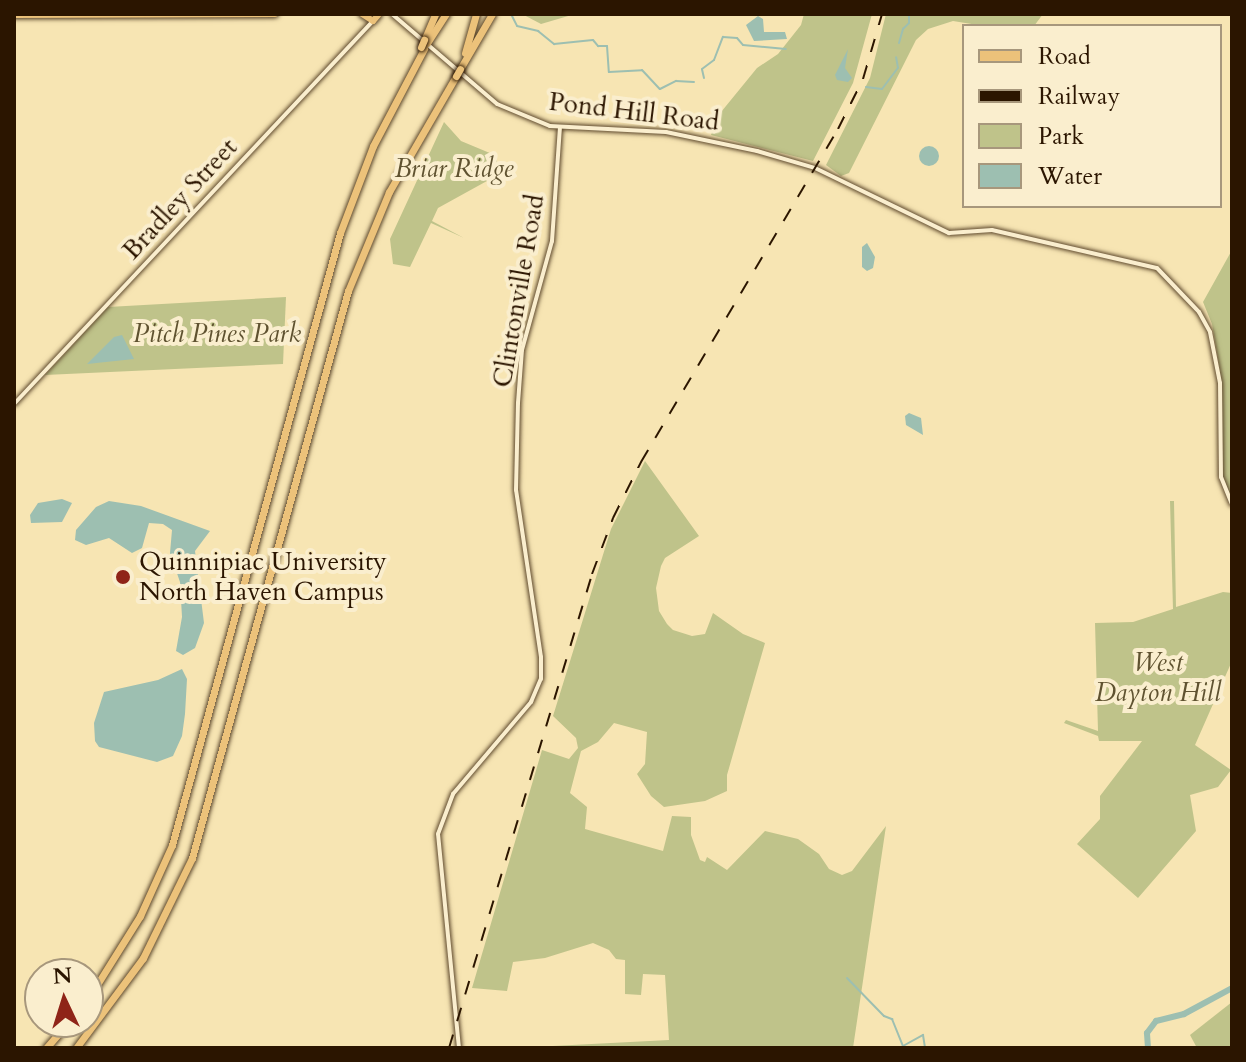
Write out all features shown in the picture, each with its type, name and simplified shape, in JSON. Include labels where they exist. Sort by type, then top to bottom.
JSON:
[{"type":"highway","points":[[104,973],[140,916],[172,845],[340,233],[377,137],[417,60],[435,14]]},
{"type":"highway","points":[[424,45],[446,14]]},
{"type":"highway","points":[[459,71],[476,14]]},
{"type":"highway","points":[[76,1048],[135,971],[187,872],[205,818],[352,280],[389,192],[492,14]]},
{"type":"main road","points":[[14,15],[275,14]]},
{"type":"main road","points":[[362,14],[373,21],[379,14]]},
{"type":"street","name":"Pond Hill Road","points":[[392,14],[500,105],[560,128],[660,131],[757,151],[815,168],[945,231],[958,234],[985,230],[1141,261],[1157,268],[1202,316],[1214,344],[1220,383],[1220,471],[1223,488],[1232,504]]},
{"type":"street","name":"Bradley Street","points":[[14,404],[373,21]]},
{"type":"street","name":"Clintonville Road","points":[[459,1048],[438,833],[453,794],[531,702],[541,679],[541,657],[516,495],[517,414],[522,350],[552,241],[560,128]]},
{"type":"green space","points":[[522,14],[575,14],[541,24]]},
{"type":"green space","points":[[804,14],[872,14],[853,83],[813,161],[711,135],[717,117],[757,68],[778,54],[801,25]]},
{"type":"green space","points":[[886,14],[1043,14],[1036,24],[953,21],[928,29],[916,40],[849,173],[841,176],[826,165],[870,78]]},
{"type":"green space","name":"Briar Ridge","points":[[444,122],[461,141],[497,156],[496,176],[438,208],[432,221],[464,238],[431,223],[410,267],[393,264],[390,239]]},
{"type":"green space","points":[[1232,250],[1232,500],[1223,476],[1220,370],[1212,324],[1203,302]]},
{"type":"green space","name":"Pitch Pines Park","points":[[286,297],[283,364],[45,375],[108,307]]},
{"type":"green space","points":[[645,461],[699,536],[665,558],[661,566],[656,588],[659,611],[667,624],[673,630],[692,636],[705,634],[713,613],[743,634],[765,643],[727,775],[727,791],[705,801],[664,807],[651,796],[637,774],[645,764],[647,732],[614,723],[598,742],[581,751],[570,793],[587,807],[585,829],[663,851],[672,816],[691,817],[691,835],[700,860],[705,862],[707,857],[727,870],[765,831],[798,839],[819,854],[829,869],[842,875],[852,871],[886,826],[853,1048],[514,1048],[669,1040],[665,975],[643,974],[641,995],[625,994],[625,960],[616,959],[609,950],[593,943],[545,958],[513,962],[507,991],[472,988],[542,750],[569,759],[578,748],[576,738],[553,716],[611,529]]},
{"type":"green space","name":"West Dayton Hill","points":[[1170,501],[1174,501],[1176,607],[1223,592],[1232,593],[1232,661],[1195,745],[1231,770],[1218,787],[1190,795],[1196,831],[1138,898],[1077,844],[1100,819],[1100,796],[1142,741],[1099,741],[1098,736],[1064,723],[1066,720],[1098,731],[1095,623],[1133,622],[1173,609]]},
{"type":"green space","points":[[1232,1002],[1232,1048],[1197,1048],[1190,1035]]},
{"type":"water","points":[[758,16],[763,19],[764,32],[785,32],[787,39],[754,41],[746,25]]},
{"type":"water","points":[[848,49],[845,68],[852,78],[848,82],[837,80],[835,75]]},
{"type":"water","points":[[929,146],[936,149],[939,156],[936,163],[929,166],[922,163],[919,156],[922,149]]},
{"type":"water","points":[[867,243],[875,257],[873,268],[867,271],[862,267],[862,247]]},
{"type":"water","points":[[122,335],[134,359],[87,364],[114,337]]},
{"type":"water","points":[[909,413],[921,418],[923,435],[906,425],[905,416]]},
{"type":"water","points":[[62,499],[72,503],[62,522],[31,523],[30,515],[38,503]]},
{"type":"water","points":[[109,501],[141,506],[210,531],[195,551],[204,623],[195,648],[183,655],[176,651],[182,617],[180,582],[170,553],[172,530],[163,524],[149,523],[142,548],[132,553],[109,538],[86,545],[75,540],[76,530],[96,507]]},
{"type":"water","points":[[182,669],[187,679],[185,714],[182,736],[173,756],[157,762],[99,747],[95,741],[94,723],[104,692],[158,680]]},
{"type":"waterway","points":[[511,14],[517,26],[538,31],[554,44],[593,40],[598,46],[607,46],[609,72],[642,70],[660,89],[676,81],[694,82]]},
{"type":"waterway","points":[[899,43],[903,29],[909,23],[909,14]]},
{"type":"waterway","points":[[704,78],[702,69],[714,60],[723,37],[737,38],[743,45],[786,49]]},
{"type":"waterway","points":[[866,87],[882,89],[898,68],[896,57]]},
{"type":"waterway","points":[[847,978],[884,1016],[892,1019],[903,1046],[923,1035],[925,1048]]},
{"type":"waterway","points":[[1148,1048],[1147,1033],[1156,1021],[1184,1014],[1232,988]]},
{"type":"railway","points":[[449,1048],[592,574],[613,518],[641,462],[838,129],[863,79],[882,14]]},
{"type":"place","name":"Quinnipiac University North Haven Campus","points":[[123,577]]}]
